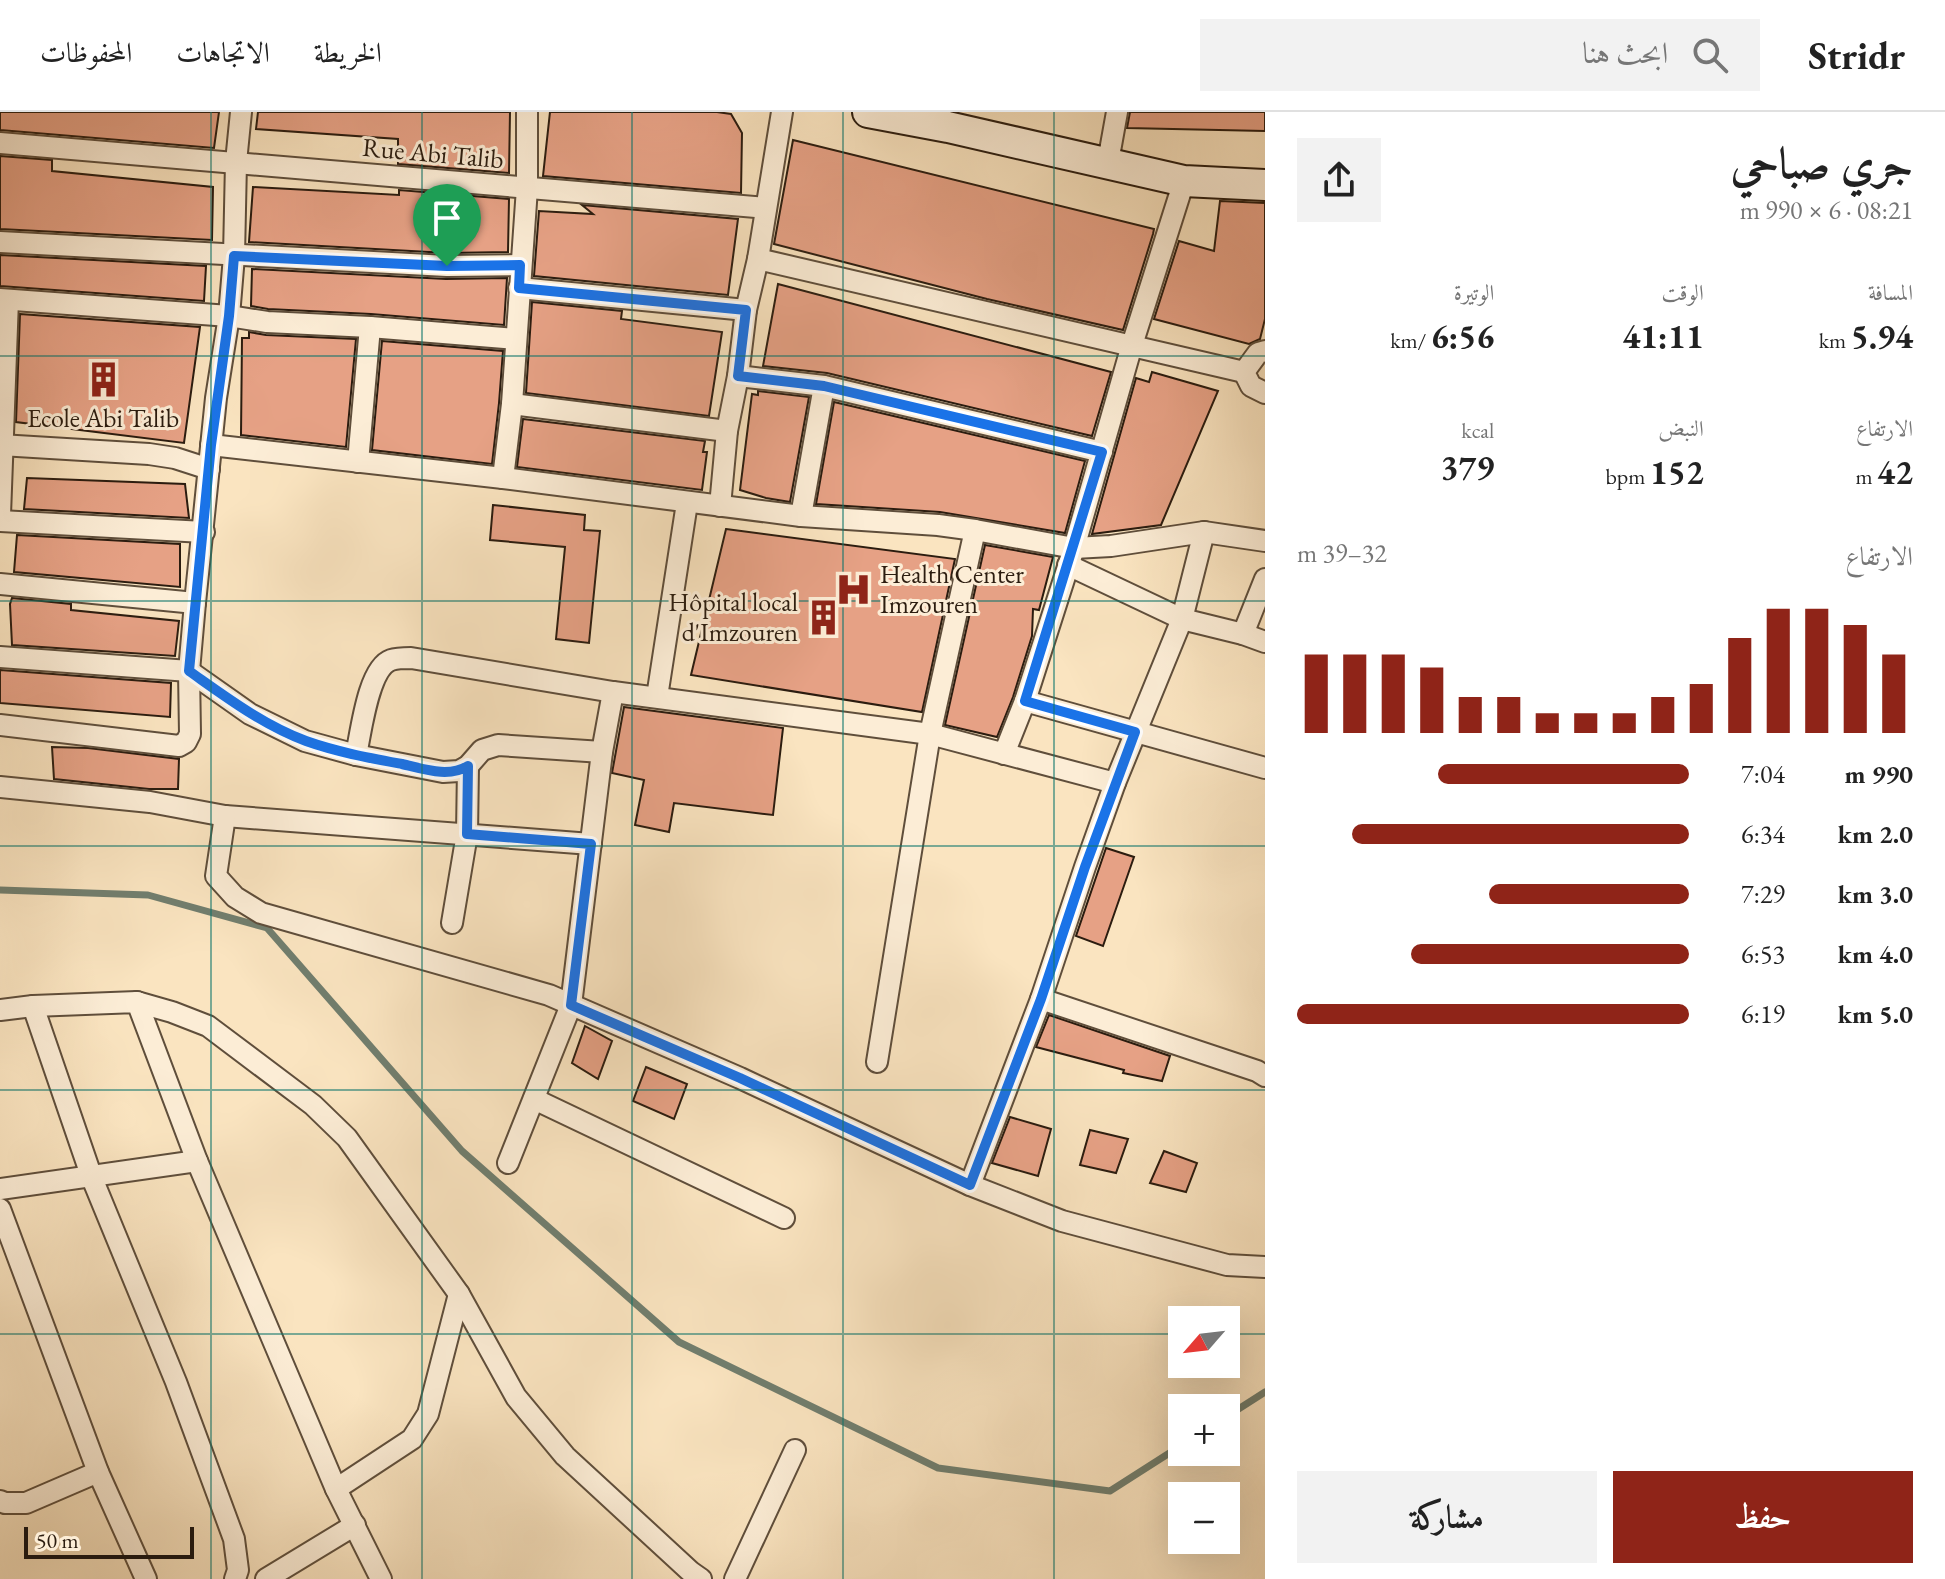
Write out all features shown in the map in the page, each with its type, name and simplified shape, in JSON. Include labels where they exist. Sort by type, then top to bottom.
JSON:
[{"type":"main road","points":[[868,112],[949,119],[1184,181],[1265,185]]},
{"type":"street","points":[[0,725],[179,746],[186,742],[190,734],[189,671],[211,445],[229,316],[241,112]]},
{"type":"street","points":[[503,478],[512,404],[527,188],[527,112]]},
{"type":"street","points":[[720,506],[727,431],[746,310],[758,259],[782,112]]},
{"type":"street","points":[[1108,162],[1117,112]]},
{"type":"street","name":"Rue Abi Talib","points":[[0,143],[766,208]]},
{"type":"street","points":[[1004,754],[1025,701],[1071,557],[1132,345],[1184,181]]},
{"type":"street","points":[[0,242],[447,266],[520,265]]},
{"type":"street","points":[[758,259],[1244,372],[1251,386],[1265,393]]},
{"type":"street","points":[[519,288],[746,310]]},
{"type":"street","points":[[0,515],[4,299],[229,316],[267,322],[515,339]]},
{"type":"street","points":[[358,462],[370,327]]},
{"type":"street","points":[[1244,372],[1258,353],[1265,351]]},
{"type":"street","points":[[738,376],[824,386],[1102,452]]},
{"type":"street","points":[[801,516],[824,386]]},
{"type":"street","points":[[512,404],[727,431]]},
{"type":"street","points":[[1,445],[149,454],[175,458],[209,469]]},
{"type":"street","points":[[211,445],[801,516],[975,530],[1071,557],[1182,619],[1265,642]]},
{"type":"street","points":[[657,697],[687,503]]},
{"type":"street","points":[[0,521],[204,532]]},
{"type":"street","points":[[877,1062],[930,734],[975,530]]},
{"type":"street","points":[[1071,557],[1111,546],[1204,532],[1265,541]]},
{"type":"street","points":[[970,1185],[1041,999],[1115,783],[1182,619],[1204,532]]},
{"type":"street","points":[[1243,634],[1265,579]]},
{"type":"street","points":[[0,584],[195,603]]},
{"type":"street","points":[[0,657],[189,671],[250,714],[305,741],[356,755],[443,772],[459,771],[482,750],[498,745],[602,752]]},
{"type":"street","points":[[356,755],[374,680],[390,660],[411,658],[613,692],[930,734],[1115,783]]},
{"type":"street","points":[[508,1163],[571,1005],[602,752],[613,692]]},
{"type":"street","points":[[1025,701],[1265,768]]},
{"type":"street","points":[[452,923],[467,834],[468,766]]},
{"type":"street","points":[[0,787],[150,802],[225,816],[591,844]]},
{"type":"street","points":[[225,816],[216,876],[235,897],[261,913],[549,995],[740,1078],[970,1185],[1062,1221],[1227,1265],[1265,1267]]},
{"type":"street","points":[[1041,999],[1265,1076]]},
{"type":"street","points":[[137,1002],[197,1161],[336,1489],[381,1579]]},
{"type":"street","points":[[0,1010],[137,1002],[172,1012],[208,1026],[313,1105],[347,1138],[459,1294],[516,1397],[565,1456],[694,1577]]},
{"type":"street","points":[[33,1006],[92,1178],[176,1382],[234,1539],[239,1576]]},
{"type":"street","points":[[534,1099],[784,1218]]},
{"type":"street","points":[[0,1189],[197,1161]]},
{"type":"street","points":[[0,1209],[98,1472],[146,1579]]},
{"type":"street","points":[[336,1489],[412,1439],[428,1414],[459,1294]]},
{"type":"street","points":[[735,1579],[795,1450]]},
{"type":"street","points":[[0,1501],[26,1503],[98,1472]]},
{"type":"street","points":[[266,1579],[355,1525]]},
{"type":"building","points":[[0,112],[219,112],[214,148],[0,130]]},
{"type":"building","points":[[258,112],[510,112],[509,173],[398,164],[398,139],[256,129]]},
{"type":"building","points":[[550,112],[731,114],[742,133],[741,193],[543,176]]},
{"type":"building","points":[[1130,112],[1265,112],[1265,131],[1127,128]]},
{"type":"building","points":[[793,140],[1154,229],[1123,330],[987,299],[774,244]]},
{"type":"building","points":[[0,156],[52,160],[52,171],[213,187],[212,240],[0,229]]},
{"type":"building","points":[[253,187],[399,195],[399,190],[509,199],[508,252],[447,253],[249,242]]},
{"type":"building","points":[[1220,201],[1265,203],[1265,319],[1260,339],[1249,344],[1154,319],[1179,241],[1214,251]]},
{"type":"building","points":[[582,205],[738,219],[728,295],[534,276],[539,211],[593,214]]},
{"type":"building","points":[[0,255],[206,266],[204,301],[0,286]]},
{"type":"building","points":[[252,269],[446,279],[507,278],[504,325],[251,306]]},
{"type":"building","points":[[778,284],[1111,372],[1092,436],[827,373],[763,366]]},
{"type":"building","points":[[532,302],[622,311],[621,319],[722,332],[709,416],[526,393]]},
{"type":"building","name":"Ecole Abi Talib","points":[[20,314],[200,327],[184,443],[16,422]]},
{"type":"building","points":[[249,332],[356,339],[346,447],[241,435],[242,338],[249,338]]},
{"type":"building","points":[[382,341],[503,351],[492,464],[372,450]]},
{"type":"building","points":[[1152,372],[1218,391],[1161,525],[1092,534],[1136,378],[1149,382]]},
{"type":"building","points":[[758,391],[809,397],[790,502],[740,490],[752,394],[758,395]]},
{"type":"building","points":[[834,402],[1085,461],[1065,533],[940,512],[816,504]]},
{"type":"building","points":[[523,419],[705,441],[703,452],[707,452],[702,490],[517,467]]},
{"type":"building","points":[[27,478],[185,484],[189,518],[24,509]]},
{"type":"building","points":[[493,505],[585,515],[584,530],[600,531],[589,643],[556,639],[565,547],[490,540]]},
{"type":"building","name":"Hôpital local d'Imzouren","points":[[726,529],[955,559],[922,712],[691,675]]},
{"type":"building","points":[[17,535],[180,544],[180,587],[14,572]]},
{"type":"building","points":[[985,545],[1053,557],[1039,610],[1033,609],[1032,636],[997,737],[945,725]]},
{"type":"building","points":[[12,598],[71,604],[71,610],[179,621],[175,656],[12,645]]},
{"type":"building","points":[[0,670],[171,683],[170,717],[0,703]]},
{"type":"building","points":[[624,707],[783,728],[773,815],[674,803],[669,832],[635,825],[644,780],[612,773]]},
{"type":"building","points":[[52,747],[179,759],[178,789],[54,779]]},
{"type":"building","points":[[1106,848],[1134,857],[1103,946],[1076,936]]},
{"type":"building","points":[[1049,1015],[1170,1056],[1162,1081],[1123,1073],[1124,1070],[1036,1047]]},
{"type":"building","points":[[585,1026],[612,1041],[598,1079],[572,1063]]},
{"type":"building","points":[[646,1067],[687,1084],[674,1119],[633,1101]]},
{"type":"building","points":[[1010,1117],[1051,1129],[1038,1176],[992,1163]]},
{"type":"building","points":[[1090,1130],[1128,1139],[1116,1173],[1080,1165]]},
{"type":"building","points":[[1164,1151],[1197,1163],[1186,1192],[1150,1183]]},
{"type":"waterway","points":[[0,890],[148,895],[267,928],[462,1151],[679,1342],[938,1468],[1110,1491],[1168,1454]]},
{"type":"waterway","points":[[1240,1408],[1265,1392]]},
{"type":"place","name":"Ecole Abi Talib","points":[[103,379]]},
{"type":"place","name":"Health Center Imzouren","points":[[854,589]]},
{"type":"place","name":"Hôpital local d'Imzouren","points":[[824,617]]},
{"type":"route","points":[[234,256],[447,266],[520,265],[519,288],[746,310],[738,376],[824,386],[1102,452],[1025,701],[1135,732],[1041,999],[970,1185],[740,1078],[571,1005],[591,844],[467,834],[468,766],[459,771],[443,772],[356,755],[305,741],[250,714],[189,671],[216,398],[229,316],[234,256]]}]
